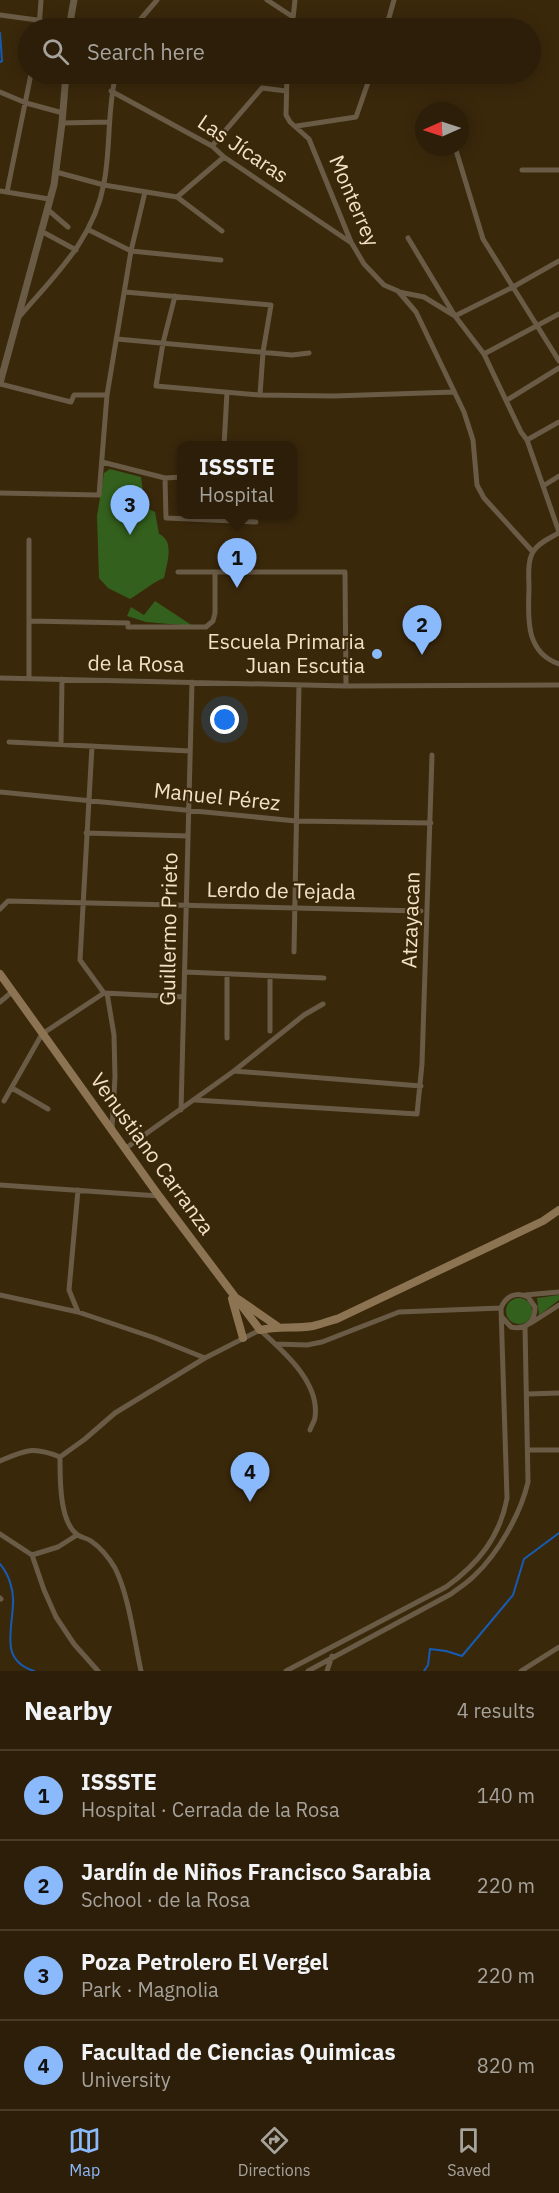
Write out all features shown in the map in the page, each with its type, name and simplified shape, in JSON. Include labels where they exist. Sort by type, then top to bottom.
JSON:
[{"type":"main road","name":"Venustiano Carranza","points":[[0,974],[159,1196],[260,1330]]},
{"type":"main road","points":[[260,1330],[277,1326],[291,1328],[314,1326],[336,1319],[543,1221],[559,1210]]},
{"type":"main road","name":"Venustiano Carranza","points":[[232,1295],[277,1326]]},
{"type":"main road","points":[[232,1295],[243,1338]]},
{"type":"street","points":[[40,18],[41,0]]},
{"type":"street","points":[[71,18],[74,0]]},
{"type":"street","points":[[142,18],[157,0]]},
{"type":"street","points":[[267,0],[293,17],[295,0]]},
{"type":"street","points":[[389,18],[394,0]]},
{"type":"street","points":[[0,15],[23,18]]},
{"type":"street","points":[[8,192],[29,84]]},
{"type":"street","points":[[65,84],[56,172],[0,381],[71,402],[74,395],[107,395]]},
{"type":"street","points":[[18,318],[76,250],[89,230],[104,185],[113,84]]},
{"type":"street","name":"Monterrey","points":[[286,84],[286,115],[290,122],[309,139],[351,243],[364,264],[384,285],[398,291],[416,312],[464,412],[472,440],[477,484],[484,498],[533,552]]},
{"type":"street","points":[[297,126],[356,117],[367,84]]},
{"type":"street","points":[[212,146],[262,88],[286,91]]},
{"type":"street","name":"Las Jícaras","points":[[111,91],[212,146],[224,157],[351,243]]},
{"type":"street","points":[[0,92],[26,104],[63,113]]},
{"type":"street","points":[[62,123],[109,122]]},
{"type":"street","points":[[458,156],[483,239],[559,361]]},
{"type":"street","points":[[177,197],[224,157]]},
{"type":"street","points":[[522,170],[559,170]]},
{"type":"street","points":[[56,172],[104,185],[177,197],[222,231]]},
{"type":"street","points":[[0,191],[49,199]]},
{"type":"street","points":[[0,493],[99,495],[107,395],[131,251],[145,192]]},
{"type":"street","points":[[46,209],[68,227]]},
{"type":"street","points":[[89,230],[131,251],[221,260]]},
{"type":"street","points":[[41,231],[76,250]]},
{"type":"street","points":[[408,238],[455,316],[484,354],[527,440],[559,532],[541,543],[533,552],[529,565],[530,636],[536,647],[547,658],[559,664]]},
{"type":"street","points":[[455,316],[559,261]]},
{"type":"street","points":[[398,291],[424,297],[455,316]]},
{"type":"street","points":[[125,292],[271,305],[263,352],[260,395]]},
{"type":"street","points":[[175,296],[163,343],[156,386],[260,395],[334,396],[454,392]]},
{"type":"street","points":[[484,354],[559,314]]},
{"type":"street","points":[[117,339],[292,355],[309,353]]},
{"type":"street","points":[[507,400],[559,368]]},
{"type":"street","points":[[224,441],[227,392]]},
{"type":"street","points":[[527,440],[559,422]]},
{"type":"street","points":[[102,462],[165,478],[177,477]]},
{"type":"street","points":[[543,486],[559,476]]},
{"type":"street","points":[[165,478],[166,518],[177,518]]},
{"type":"street","points":[[233,519],[256,522]]},
{"type":"street","points":[[29,540],[29,678]]},
{"type":"street","points":[[178,572],[345,572],[346,686]]},
{"type":"street","points":[[29,621],[206,627],[213,621],[215,572]]},
{"type":"street","name":"de la Rosa","points":[[0,678],[346,686],[559,685]]},
{"type":"street","points":[[61,745],[62,679]]},
{"type":"street","name":"Guillermo Prieto","points":[[182,1110],[192,682]]},
{"type":"street","points":[[294,952],[299,685]]},
{"type":"street","points":[[9,742],[190,751]]},
{"type":"street","points":[[92,746],[80,960],[106,993],[114,1035],[115,1077],[111,1128]]},
{"type":"street","name":"Atzayacan","points":[[195,1100],[417,1114],[421,1086],[432,755]]},
{"type":"street","name":"Manuel Pérez","points":[[0,792],[296,821],[431,823]]},
{"type":"street","points":[[86,833],[188,836]]},
{"type":"street","name":"Lerdo de Tejada","points":[[0,909],[8,901],[421,911]]},
{"type":"street","points":[[185,972],[324,978]]},
{"type":"street","points":[[227,974],[227,1038]]},
{"type":"street","points":[[270,976],[270,1031]]},
{"type":"street","points":[[0,1002],[13,991]]},
{"type":"street","points":[[4,1101],[42,1034],[106,993],[184,997]]},
{"type":"street","points":[[126,1148],[182,1110],[304,1015],[323,1004]]},
{"type":"street","points":[[234,1071],[421,1086]]},
{"type":"street","points":[[12,1088],[48,1109]]},
{"type":"street","points":[[0,1185],[159,1196]]},
{"type":"street","points":[[78,1190],[69,1290],[78,1312]]},
{"type":"street","points":[[286,1671],[446,1587],[467,1572],[476,1562],[493,1538],[507,1498],[501,1308],[505,1300],[512,1295],[559,1292]]},
{"type":"street","points":[[0,1295],[78,1312],[205,1358]]},
{"type":"street","points":[[308,1671],[451,1594],[473,1578],[501,1542],[524,1498],[528,1482],[527,1325],[534,1316],[535,1307],[524,1295]]},
{"type":"street","points":[[502,1317],[511,1327],[527,1325],[559,1305]]},
{"type":"street","points":[[275,1344],[308,1345],[322,1342],[399,1312],[501,1308]]},
{"type":"street","points":[[60,1457],[115,1413],[205,1358],[260,1330],[301,1373],[311,1390],[315,1417],[310,1430]]},
{"type":"street","points":[[528,1394],[559,1392]]},
{"type":"street","points":[[0,1461],[26,1450],[38,1449],[60,1457]]},
{"type":"street","points":[[528,1450],[559,1449]]},
{"type":"street","points":[[60,1457],[60,1491],[68,1522],[77,1535],[90,1540],[102,1550],[114,1567],[125,1594],[141,1671]]},
{"type":"street","points":[[0,1534],[32,1555],[56,1617],[74,1644],[98,1671]]},
{"type":"street","points":[[32,1555],[58,1547],[77,1535]]},
{"type":"street","points":[[521,1671],[559,1647]]},
{"type":"street","points":[[327,1671],[332,1657],[328,1649]]},
{"type":"green space","points":[[110,469],[141,477],[145,507],[155,512],[159,534],[164,537],[168,547],[164,578],[130,599],[108,588],[99,578],[97,516],[104,473]]},
{"type":"green space","points":[[155,601],[193,626],[146,622],[127,616],[131,607],[144,615]]},
{"type":"green space","points":[[559,1295],[559,1300],[539,1315],[537,1298]]},
{"type":"green space","points":[[519,1298],[528,1302],[532,1311],[528,1320],[519,1324],[510,1320],[506,1311],[510,1302]]},
{"type":"waterway","points":[[0,33],[2,61],[0,62]]},
{"type":"waterway","points":[[424,1671],[428,1665],[430,1649],[462,1656],[513,1595],[524,1559],[559,1533]]},
{"type":"waterway","points":[[0,1564],[13,1593],[10,1635],[12,1652],[16,1660],[34,1671]]},
{"type":"place","name":"Poza Petrolero El Vergel","points":[[130,535]]},
{"type":"place","name":"ISSSTE","points":[[237,588]]},
{"type":"place","name":"Escuela Primaria Juan Escutia","points":[[377,654]]},
{"type":"place","name":"Jardín de Niños Francisco Sarabia","points":[[422,655]]},
{"type":"place","name":"Facultad de Ciencias Quimicas","points":[[250,1502]]}]
